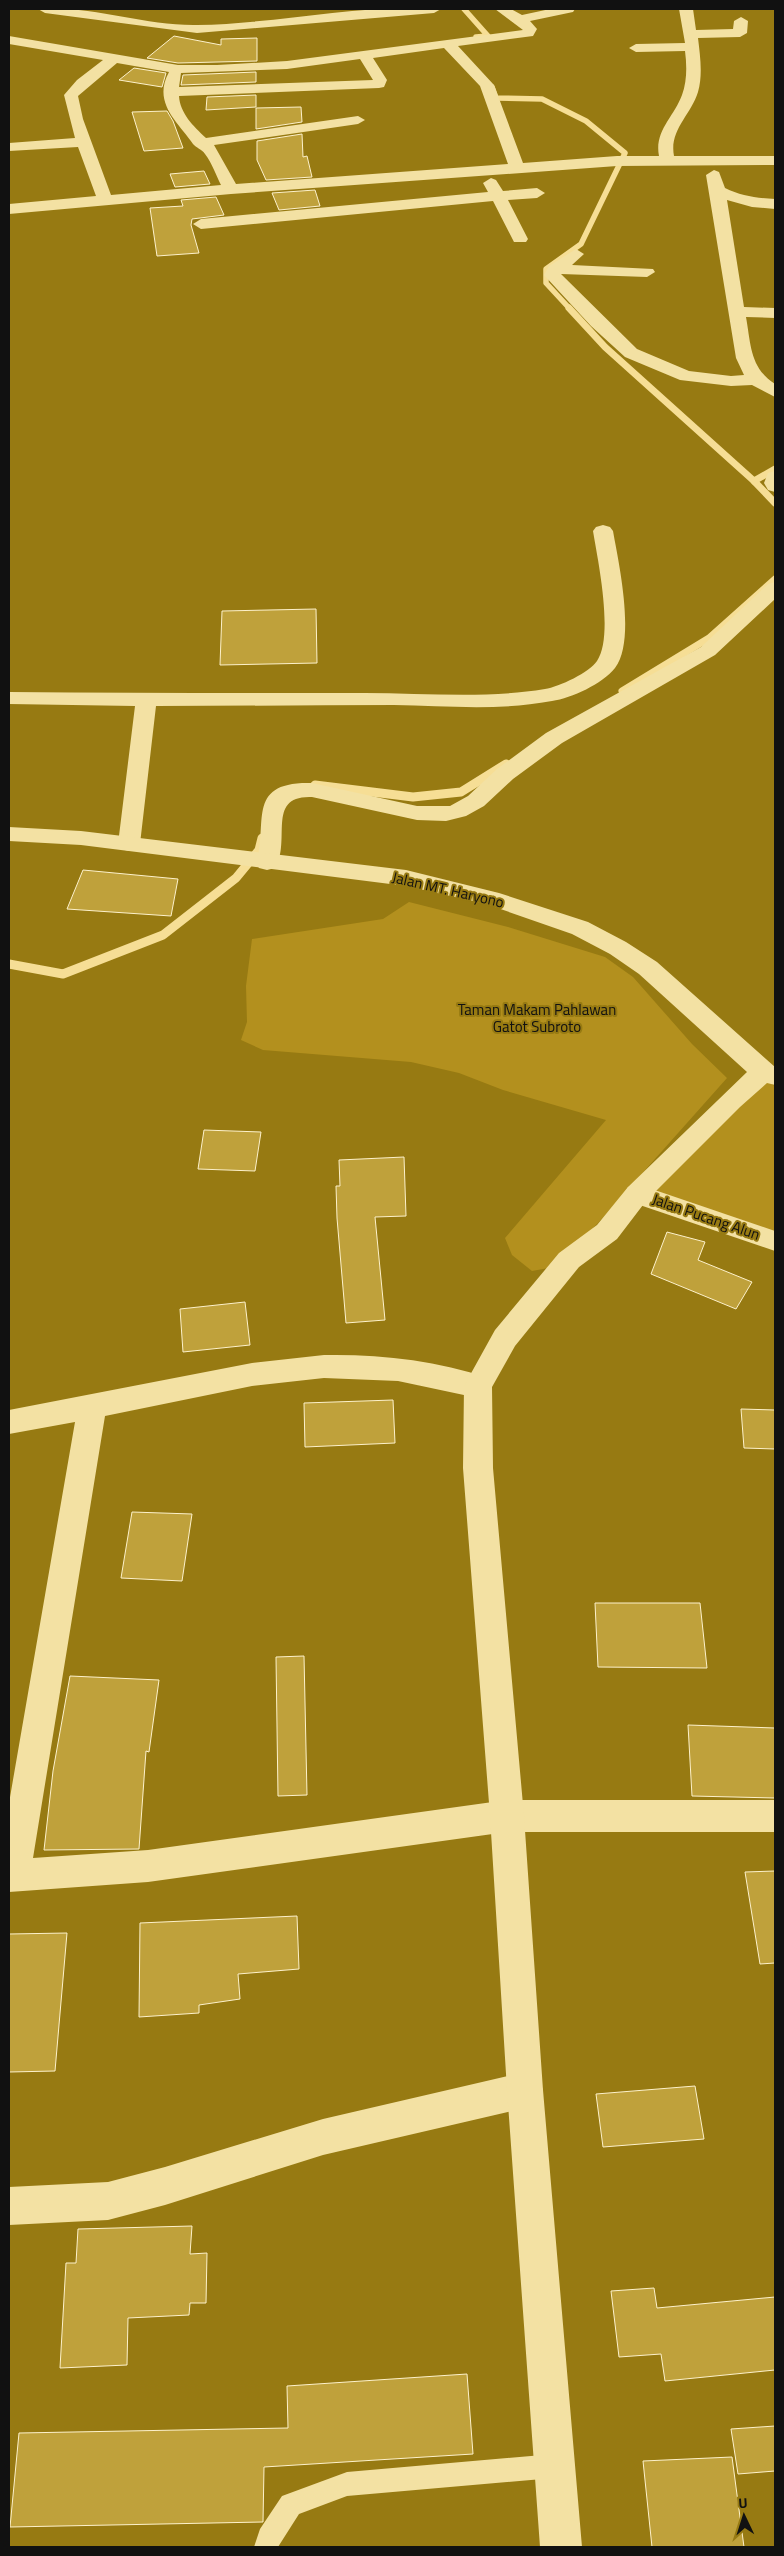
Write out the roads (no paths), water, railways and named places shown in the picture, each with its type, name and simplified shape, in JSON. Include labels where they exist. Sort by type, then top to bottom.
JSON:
[{"type":"street","points":[[222,9],[223,27]]},
{"type":"street","points":[[52,12],[176,28],[223,27],[391,11],[434,9]]},
{"type":"street","points":[[10,41],[178,69],[265,67],[528,33],[530,29],[520,19],[502,9]]},
{"type":"street","points":[[520,19],[568,9]]},
{"type":"street","points":[[666,161],[665,143],[691,92],[692,40],[686,9]]},
{"type":"street","points":[[391,11],[423,47]]},
{"type":"street","points":[[636,48],[740,33],[741,20]]},
{"type":"street","points":[[10,41],[27,31]]},
{"type":"street","points":[[451,43],[487,85],[517,168]]},
{"type":"street","points":[[171,92],[379,84],[380,80],[364,54]]},
{"type":"street","points":[[105,200],[73,110],[71,95],[113,59]]},
{"type":"street","points":[[178,69],[172,81],[172,106],[179,118],[200,143],[211,151],[231,189]]},
{"type":"street","points":[[200,143],[358,120]]},
{"type":"street","points":[[9,148],[84,142]]},
{"type":"street","points":[[9,209],[231,189],[617,161],[775,161]]},
{"type":"street","points":[[711,161],[718,190],[721,223],[745,358],[755,379],[775,392]]},
{"type":"street","points":[[484,171],[520,239]]},
{"type":"street","points":[[718,190],[736,199],[775,204]]},
{"type":"street","points":[[201,224],[537,193]]},
{"type":"street","points":[[576,254],[555,269],[552,275],[631,353],[686,376],[730,381],[755,379]]},
{"type":"street","points":[[555,269],[609,273],[647,272]]},
{"type":"street","points":[[738,312],[775,313]]},
{"type":"street","points":[[775,477],[773,483],[775,486]]},
{"type":"street","points":[[9,698],[146,700],[396,699],[490,702],[552,695],[585,681],[606,665],[615,644],[612,584],[603,531]]},
{"type":"street","points":[[267,863],[272,844],[271,818],[277,799],[282,796],[301,789],[408,812],[438,814],[458,811],[476,802],[505,774],[554,738],[708,651],[775,588]]},
{"type":"street","points":[[128,844],[146,700]]},
{"type":"street","name":"Jalan MT. Haryono","points":[[9,834],[128,844],[236,857],[267,863],[406,878],[491,898],[580,928],[618,948],[648,968],[769,1074]]},
{"type":"street","points":[[560,2547],[524,2090],[507,1816],[480,1496],[478,1386],[505,1338],[564,1267],[607,1232],[637,1194],[731,1100],[769,1074]]},
{"type":"street","name":"Jalan Pucang Alun","points":[[637,1194],[775,1241]]},
{"type":"street","points":[[9,1422],[92,1408],[262,1373],[308,1368],[346,1366],[387,1368],[434,1374],[478,1386]]},
{"type":"street","points":[[92,1408],[11,1876],[148,1866],[507,1816],[775,1816]]},
{"type":"street","points":[[9,2206],[108,2201],[165,2186],[323,2137],[524,2090]]},
{"type":"lane","points":[[266,2547],[269,2538],[292,2505],[347,2484],[554,2466]]},
{"type":"waterway","points":[[464,9],[488,36],[476,37]]},
{"type":"waterway","points":[[492,87],[496,98],[542,99],[586,121],[625,153],[581,244],[546,269],[546,283],[570,309]]},
{"type":"waterway","points":[[569,308],[605,347],[754,481]]},
{"type":"waterway","points":[[754,481],[775,469]]},
{"type":"waterway","points":[[754,481],[775,503]]},
{"type":"waterway","points":[[622,691],[709,638],[775,579]]},
{"type":"waterway","points":[[315,785],[413,797],[461,792],[506,764]]},
{"type":"waterway","points":[[9,964],[63,974],[163,935],[236,878],[259,850],[262,838]]},
{"type":"park label","name":"Taman Makam Pahlawan Gatot Subroto","points":[[537,1018]]}]
